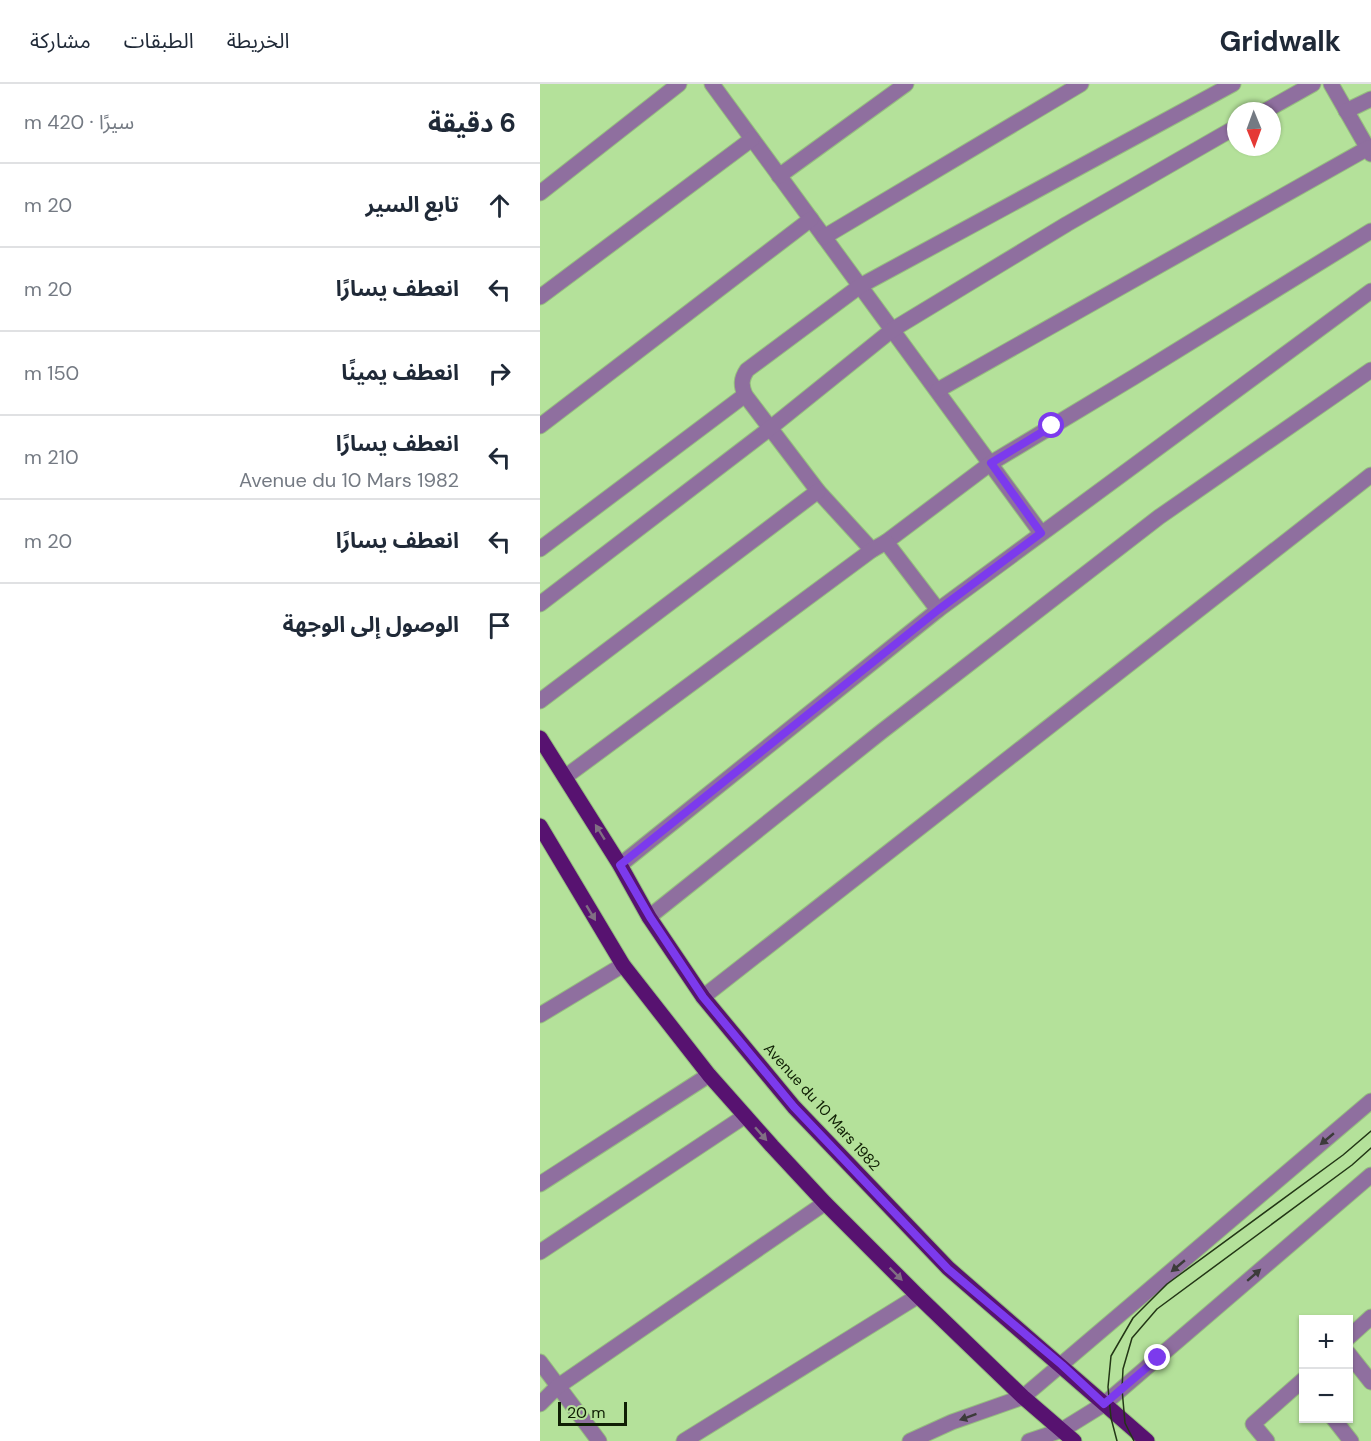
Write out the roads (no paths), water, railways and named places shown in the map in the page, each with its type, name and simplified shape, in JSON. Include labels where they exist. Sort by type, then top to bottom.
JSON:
[{"type":"main road","name":"Avenue du 10 Mars 1982","points":[[540,738],[650,917],[703,997],[794,1107],[948,1269],[1062,1365],[1146,1441]]},
{"type":"main road","points":[[540,826],[544,844],[623,965],[709,1075],[825,1203],[1023,1397],[1074,1441]]},
{"type":"street","points":[[540,193],[679,84]]},
{"type":"street","points":[[712,84],[1041,533]]},
{"type":"street","points":[[779,176],[906,84]]},
{"type":"street","points":[[824,237],[1081,84]]},
{"type":"street","points":[[872,550],[818,491],[745,395],[742,378],[747,370],[860,286],[1233,84]]},
{"type":"street","points":[[1281,102],[1313,84]]},
{"type":"street","points":[[938,390],[1369,151],[1331,84]]},
{"type":"street","points":[[1346,111],[1371,99]]},
{"type":"street","points":[[540,604],[769,429],[892,330],[1077,218],[1227,132]]},
{"type":"street","points":[[540,297],[752,139]]},
{"type":"street","points":[[540,426],[811,219]]},
{"type":"street","points":[[566,777],[991,463],[1371,231]]},
{"type":"street","points":[[620,865],[938,610],[1371,291]]},
{"type":"street","points":[[650,917],[881,732],[1141,531],[1371,370]]},
{"type":"street","points":[[540,549],[745,395]]},
{"type":"street","points":[[703,997],[1371,475]]},
{"type":"street","points":[[540,701],[818,491]]},
{"type":"street","points":[[886,542],[938,610]]},
{"type":"street","points":[[540,1015],[623,965]]},
{"type":"street","points":[[540,1184],[709,1075]]},
{"type":"street","points":[[910,1441],[952,1422],[1023,1397],[1371,1101]]},
{"type":"street","points":[[540,1252],[745,1116]]},
{"type":"street","points":[[1029,1441],[1062,1430],[1104,1404],[1371,1175]]},
{"type":"street","points":[[540,1404],[557,1387],[825,1203]]},
{"type":"street","points":[[684,1441],[918,1296]]},
{"type":"street","points":[[1353,1333],[1371,1317]]},
{"type":"street","points":[[1353,1359],[1371,1382]]},
{"type":"street","points":[[540,1362],[599,1441]]},
{"type":"street","points":[[1267,1441],[1252,1424],[1299,1383]]},
{"type":"street","points":[[1336,1423],[1351,1441]]},
{"type":"tram line","points":[[1117,1441],[1111,1418],[1108,1387],[1111,1356],[1133,1318],[1167,1284],[1343,1155],[1371,1131]]},
{"type":"tram line","points":[[1134,1441],[1125,1423],[1122,1389],[1123,1369],[1132,1338],[1157,1309],[1352,1165],[1371,1148]]}]
